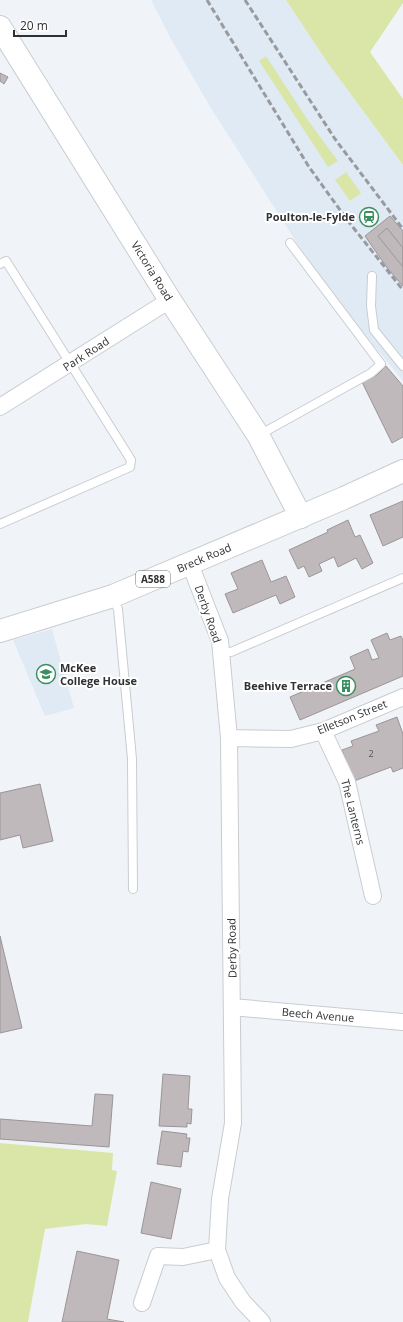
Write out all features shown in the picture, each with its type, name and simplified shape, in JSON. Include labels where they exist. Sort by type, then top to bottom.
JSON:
[{"type":"street","name":"Victoria Road","points":[[0,27],[170,300],[258,435],[301,517]]},
{"type":"street","name":"Park Road","points":[[0,407],[71,364],[170,300]]},
{"type":"street","name":"Breck Road","points":[[0,631],[113,596],[301,517],[403,471]]},
{"type":"street","name":"Derby Road","points":[[190,564],[220,641],[229,738],[233,1123],[220,1199],[217,1250],[228,1278],[243,1302],[262,1322]]},
{"type":"street","name":"Elletson Street","points":[[229,738],[291,739],[323,731],[403,697]]},
{"type":"street","name":"The Lanterns","points":[[323,731],[347,782],[373,896]]},
{"type":"street","name":"Beech Avenue","points":[[232,1007],[403,1022]]},
{"type":"street","points":[[142,1303],[158,1256],[183,1256],[217,1250]]},
{"type":"lane","points":[[258,435],[371,373],[381,364],[290,243]]},
{"type":"lane","points":[[0,264],[6,260],[132,460],[130,467],[0,524]]},
{"type":"lane","points":[[372,276],[371,306],[374,330],[403,366]]},
{"type":"lane","points":[[220,653],[231,652],[403,578]]},
{"type":"lane","points":[[113,596],[118,609],[132,759],[133,890]]},
{"type":"shaded area","points":[[151,0],[286,0],[327,62],[403,165],[403,381],[344,309],[297,243],[212,110],[172,41]]},
{"type":"shaded area","name":"McKee College House","points":[[52,629],[74,708],[45,716],[13,640]]},
{"type":"green space","points":[[286,0],[403,0],[403,3],[370,52],[403,99],[403,165],[327,62]]},
{"type":"green space","points":[[266,56],[307,119],[338,161],[328,167],[259,61]]},
{"type":"green space","points":[[346,172],[361,193],[350,201],[335,180]]},
{"type":"green space","points":[[0,1143],[113,1153],[112,1170],[117,1171],[107,1226],[86,1224],[45,1229],[28,1322],[0,1322]]},
{"type":"building","points":[[0,73],[8,77],[4,84],[0,81]]},
{"type":"building","points":[[390,216],[403,231],[403,286],[388,269],[365,236]]},
{"type":"building","points":[[387,228],[403,248],[403,267],[378,236]]},
{"type":"building","points":[[386,366],[403,386],[403,437],[392,443],[362,382],[377,375]]},
{"type":"building","points":[[403,501],[403,537],[383,546],[370,515]]},
{"type":"building","points":[[348,520],[355,537],[360,535],[373,563],[362,569],[356,558],[338,567],[334,557],[319,564],[322,571],[309,577],[304,566],[298,569],[289,550],[328,532],[327,530]]},
{"type":"building","points":[[262,560],[271,582],[286,576],[295,597],[280,604],[276,595],[233,613],[225,594],[238,589],[231,573]]},
{"type":"building","name":"Beehive Terrace","points":[[387,633],[390,640],[401,636],[403,640],[403,676],[300,720],[290,697],[355,669],[350,657],[368,649],[372,660],[379,658],[371,640]]},
{"type":"building","points":[[397,717],[403,734],[403,768],[393,772],[391,767],[354,781],[342,750],[353,746],[351,741],[379,731],[376,725]]},
{"type":"building","points":[[40,784],[53,841],[23,848],[20,835],[0,840],[0,793]]},
{"type":"building","points":[[0,936],[22,1028],[0,1033]]},
{"type":"building","points":[[163,1074],[190,1076],[188,1109],[192,1109],[191,1124],[187,1123],[187,1127],[159,1126]]},
{"type":"building","points":[[95,1094],[113,1095],[109,1147],[0,1139],[0,1119],[92,1126]]},
{"type":"building","points":[[162,1131],[187,1134],[186,1138],[190,1138],[188,1152],[183,1151],[181,1167],[157,1164]]},
{"type":"building","points":[[151,1182],[181,1189],[171,1239],[141,1233]]},
{"type":"building","points":[[77,1251],[119,1260],[107,1319],[124,1322],[62,1322]]},
{"type":"railway","points":[[207,0],[309,167],[348,221],[403,290]]},
{"type":"railway","points":[[245,0],[335,139],[403,229]]},
{"type":"place","name":"Poulton-le-Fylde","points":[[369,217]]},
{"type":"place","name":"McKee College House","points":[[46,674]]},
{"type":"place","name":"Beehive Terrace","points":[[346,686]]}]
